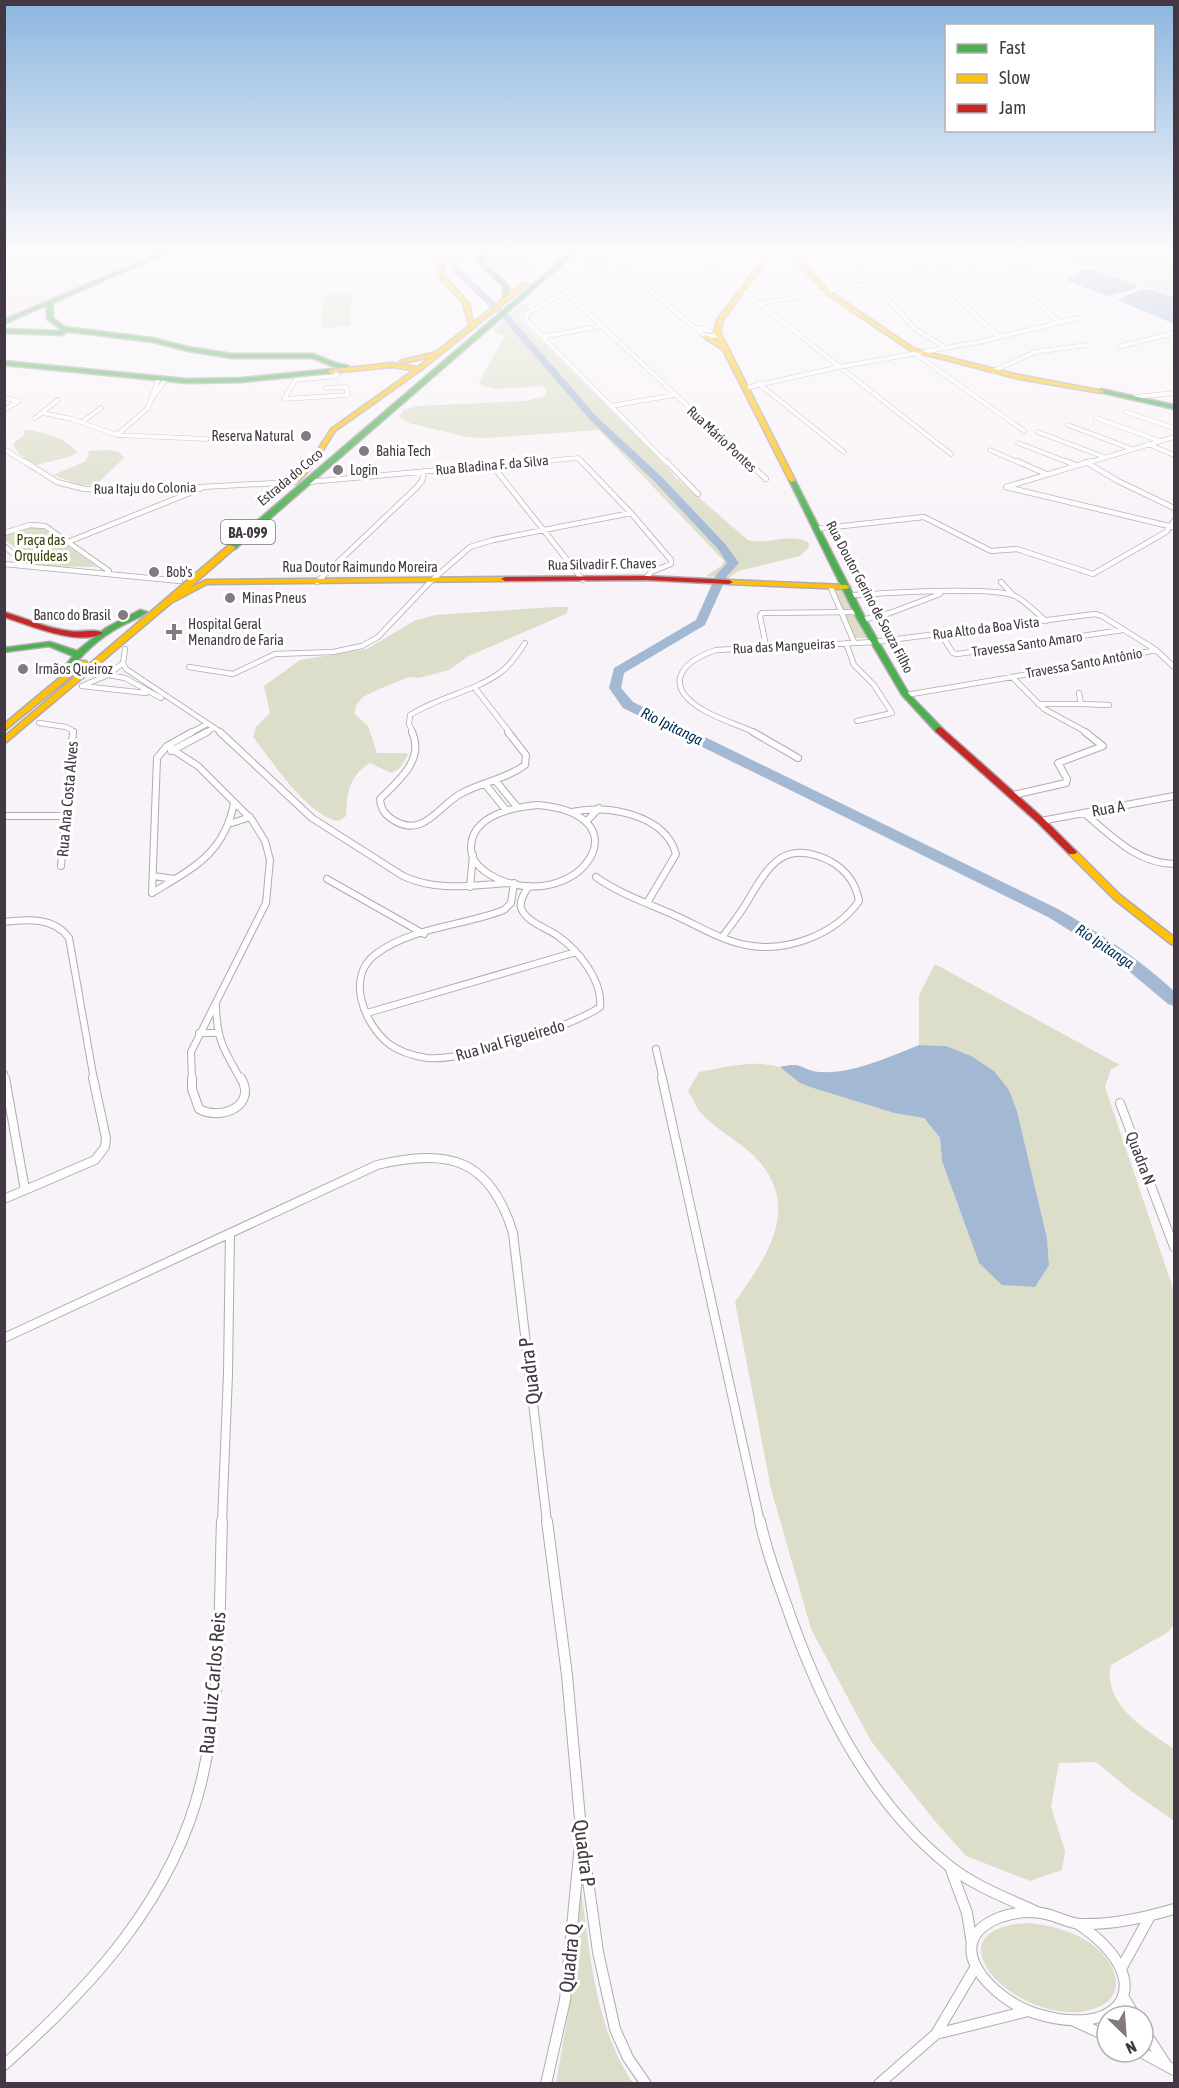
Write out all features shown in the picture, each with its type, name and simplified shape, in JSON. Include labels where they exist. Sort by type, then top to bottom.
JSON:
[{"type":"main road","points":[[175,348],[228,360],[314,359],[319,368]]},
{"type":"main road","points":[[184,348],[232,356],[313,356],[345,367],[395,362],[422,367],[429,365],[430,369],[392,399],[388,406],[392,409]]},
{"type":"main road","name":"Estrada do Coco","points":[[6,726],[295,482],[312,464],[333,430],[422,367],[444,348]]},
{"type":"main road","name":"Estrada do Coco","points":[[4,744],[160,607],[376,423],[457,348]]},
{"type":"main road","name":"Rua Doutor Gerino de Souza Filho","points":[[724,348],[816,529],[840,587],[860,616],[906,695],[941,732],[1041,821],[1117,897],[1174,942]]},
{"type":"main road","points":[[909,348],[993,371],[1136,397],[1174,407]]},
{"type":"main road","points":[[4,363],[161,380],[242,380],[319,368],[334,371],[437,354]]},
{"type":"main road","points":[[349,417],[347,425],[352,428],[361,428],[376,423]]},
{"type":"main road","points":[[326,439],[346,432],[354,435],[353,443]]},
{"type":"main road","points":[[205,569],[206,582]]},
{"type":"main road","name":"Rua Silvadir F. Chaves","points":[[513,581],[646,578],[840,587]]},
{"type":"main road","name":"Rua Doutor Raimundo Moreira","points":[[160,607],[206,582],[513,581]]},
{"type":"main road","points":[[57,684],[76,654],[99,633],[143,612]]},
{"type":"main road","points":[[4,614],[38,627],[72,636],[99,633]]},
{"type":"main road","points":[[19,647],[35,639],[38,627]]},
{"type":"main road","points":[[4,744],[39,723],[83,686],[125,649],[138,627]]},
{"type":"main road","points":[[4,650],[56,644],[63,645],[76,654]]},
{"type":"street","points":[[553,348],[698,494]]},
{"type":"street","name":"Rua Mário Pontes","points":[[626,348],[766,479]]},
{"type":"street","points":[[815,348],[951,454]]},
{"type":"street","points":[[745,388],[758,383],[932,348]]},
{"type":"street","points":[[993,371],[1035,352],[1061,348]]},
{"type":"street","points":[[916,352],[1024,431]]},
{"type":"street","points":[[326,388],[346,387],[348,395],[284,399],[295,380],[337,376],[334,371]]},
{"type":"street","points":[[117,435],[143,414],[161,380]]},
{"type":"street","points":[[758,383],[844,452]]},
{"type":"street","points":[[1136,397],[1174,393]]},
{"type":"street","points":[[611,406],[674,394]]},
{"type":"street","points":[[4,400],[11,405]]},
{"type":"street","points":[[4,400],[18,400],[4,410]]},
{"type":"street","points":[[35,418],[58,400]]},
{"type":"street","points":[[82,422],[101,408]]},
{"type":"street","points":[[1126,412],[1174,428]]},
{"type":"street","points":[[43,413],[82,422],[117,435],[207,439]]},
{"type":"street","points":[[1096,418],[1160,441]]},
{"type":"street","points":[[1068,425],[1132,449]]},
{"type":"street","points":[[1038,432],[1104,457]]},
{"type":"street","points":[[816,529],[924,517],[989,550],[998,552],[1011,549],[1021,550],[1093,574],[1161,536],[1173,525],[1006,487],[1174,437]]},
{"type":"street","points":[[1018,444],[1076,465]]},
{"type":"street","points":[[1148,444],[1174,455]]},
{"type":"street","name":"Rua Itaju do Colonia","points":[[4,449],[42,474],[70,486],[128,491],[295,482]]},
{"type":"street","points":[[990,450],[1046,474]]},
{"type":"street","name":"Rua Bladina F. da Silva","points":[[317,582],[416,488],[422,481],[424,471],[572,457],[581,460],[631,513]]},
{"type":"street","points":[[1086,462],[1118,481],[1174,508]]},
{"type":"street","points":[[492,465],[545,529],[583,580]]},
{"type":"street","points":[[308,482],[424,471]]},
{"type":"street","points":[[68,542],[196,493],[204,487]]},
{"type":"street","points":[[189,667],[233,674],[252,667],[268,657],[285,653],[333,652],[371,642],[391,625],[431,581],[460,554],[478,543],[545,529],[631,513],[671,562],[651,572],[646,578]]},
{"type":"street","points":[[4,533],[41,524],[110,573]]},
{"type":"street","points":[[4,546],[20,559],[19,565]]},
{"type":"street","points":[[4,564],[180,581]]},
{"type":"street","points":[[1001,582],[1014,596],[1046,621]]},
{"type":"street","points":[[854,642],[841,613],[840,587],[1014,596]]},
{"type":"street","points":[[766,646],[760,616],[763,612],[841,613],[877,618],[896,609],[948,592]]},
{"type":"street","name":"Rua Alto da Boa Vista","points":[[874,642],[1098,614],[1123,630]]},
{"type":"street","points":[[1123,630],[1156,650],[1174,666]]},
{"type":"street","name":"Travessa Santo Amaro","points":[[941,634],[953,653],[957,654],[1123,630]]},
{"type":"street","name":"Rua das Mangueiras","points":[[798,758],[748,729],[703,710],[689,699],[678,683],[677,676],[681,668],[694,657],[716,650],[874,642]]},
{"type":"street","points":[[475,688],[526,755],[525,765],[521,769],[457,796],[429,820],[419,825],[412,826],[385,814],[380,805],[380,799],[414,760],[417,746],[409,725],[410,715],[420,707],[475,688],[506,669],[518,657],[525,643]]},
{"type":"street","points":[[846,643],[856,667],[874,685],[892,713],[857,722]]},
{"type":"street","points":[[125,649],[123,663],[126,669],[141,677],[174,704]]},
{"type":"street","name":"Travessa Santo Antônio","points":[[906,695],[1156,650]]},
{"type":"street","points":[[83,686],[108,675],[123,663]]},
{"type":"street","points":[[108,675],[125,678],[214,728],[231,741],[312,818],[362,851],[416,882],[446,887],[512,883]]},
{"type":"street","name":"Travessa Santo Antônio","points":[[1012,677],[1038,704],[1088,733],[1103,746],[1058,763],[1067,779],[1066,783],[1013,795]]},
{"type":"street","points":[[83,686],[149,693]]},
{"type":"street","name":"Travessa Santo Antônio","points":[[1038,704],[1081,704],[1079,693]]},
{"type":"street","points":[[1081,704],[1109,705]]},
{"type":"street","name":"Rua Ana Costa Alves","points":[[39,723],[66,727],[73,731],[61,866]]},
{"type":"street","points":[[207,724],[157,758],[154,774],[152,893],[213,851],[224,839],[232,823],[234,803]]},
{"type":"street","points":[[177,744],[214,728]]},
{"type":"street","points":[[177,744],[184,755]]},
{"type":"street","points":[[170,748],[198,766],[260,830],[267,849],[270,872],[266,903],[191,1052],[192,1089],[199,1108],[206,1113],[216,1115],[240,1106],[245,1099],[244,1084],[228,1058],[218,1033],[216,1006]]},
{"type":"street","points":[[495,780],[517,807]]},
{"type":"street","points":[[485,784],[506,810]]},
{"type":"street","name":"Rua A","points":[[1041,821],[1174,796]]},
{"type":"street","points":[[470,887],[471,844],[474,834],[487,820],[517,807],[538,805],[572,812],[599,808],[622,812],[649,824],[663,831],[673,841],[676,854],[647,903]]},
{"type":"street","points":[[586,822],[599,808]]},
{"type":"street","points":[[472,855],[480,867],[492,876],[512,883],[529,886],[558,881],[582,869],[592,858],[596,845],[594,833],[586,822],[572,812]]},
{"type":"street","points":[[1084,813],[1145,861],[1159,865],[1174,864]]},
{"type":"street","points":[[4,816],[64,816]]},
{"type":"street","points":[[232,823],[249,818]]},
{"type":"street","points":[[596,877],[613,888],[723,936],[748,945],[769,946],[789,943],[830,930],[843,922],[855,910],[859,901],[856,886],[841,869],[819,856],[784,855],[773,861],[766,869],[723,936]]},
{"type":"street","points":[[153,876],[175,879]]},
{"type":"street","points":[[327,879],[424,934]]},
{"type":"street","points":[[504,910],[511,903],[512,883]]},
{"type":"street","points":[[523,911],[522,898],[529,886]]},
{"type":"street","name":"Rua Ival Figueiredo","points":[[504,910],[523,911],[576,952],[602,995],[600,1007],[580,1019],[471,1054],[436,1059],[403,1053],[389,1046],[367,1013],[358,991],[358,981],[365,963],[388,945],[504,910]]},
{"type":"street","points":[[4,922],[19,920],[47,922],[58,927],[69,939],[82,1024],[106,1138],[105,1148],[95,1160],[4,1199]]},
{"type":"street","points":[[410,927],[412,938]]},
{"type":"street","points":[[367,1013],[576,952]]},
{"type":"street","points":[[199,1034],[218,1033]]},
{"type":"street","points":[[656,1049],[748,1474],[777,1583],[830,1710],[857,1759],[895,1812],[926,1846],[950,1867],[981,1885],[1037,1912],[1078,1924],[1101,1941],[1122,1967]]},
{"type":"street","points":[[4,1074],[25,1190]]},
{"type":"street","name":"Quadra N","points":[[1120,1103],[1174,1247]]},
{"type":"street","name":"Quadra P","points":[[4,1338],[377,1165],[399,1158],[432,1156],[462,1165],[491,1182],[502,1196],[509,1213],[513,1233],[567,1675],[581,1830],[598,1952],[615,2029],[628,2058],[646,2084]]},
{"type":"street","name":"Rua Luiz Carlos Reis","points":[[4,2065],[79,1996],[122,1944],[150,1903],[177,1849],[198,1796],[210,1742],[215,1696],[228,1374],[230,1233]]},
{"type":"street","name":"Quadra Q","points":[[546,2084],[565,2000],[581,1830]]},
{"type":"street","points":[[950,1867],[968,1913],[975,1968],[987,1983],[1007,2001],[1028,2011],[1069,2019],[1094,2019],[1108,2015],[1118,2006],[1123,1996],[1122,1967],[1150,1916]]},
{"type":"street","points":[[1078,1924],[1150,1916],[1174,1909]]},
{"type":"street","points":[[972,1945],[981,1931],[992,1921],[1016,1914],[1037,1912]]},
{"type":"street","points":[[879,2084],[936,2034],[975,1968]]},
{"type":"street","points":[[1123,1996],[1128,2004]]},
{"type":"street","points":[[936,2034],[1028,2011]]},
{"type":"street","points":[[1069,2019],[1095,2031]]},
{"type":"street","points":[[1155,2045],[1170,2066]]},
{"type":"street","points":[[1155,2059],[1170,2066]]},
{"type":"green space","points":[[498,348],[549,348],[655,454],[676,478],[748,540],[793,538],[808,542],[809,547],[800,556],[738,571],[729,578],[706,576],[721,566],[724,561],[599,430],[485,438],[467,437],[409,423],[399,417],[404,410],[417,406],[525,401],[546,396],[546,389],[543,386],[494,389],[481,385],[479,382]]},
{"type":"green space","points":[[28,430],[62,440],[77,453],[36,465],[19,454],[13,444],[25,434],[23,431]]},
{"type":"green space","points":[[88,451],[119,452],[124,458],[96,485],[80,485],[53,475],[84,462],[89,455]]},
{"type":"green space","name":"Praça das Orquídeas","points":[[36,524],[97,567],[39,566],[5,540],[4,535]]},
{"type":"green space","points":[[831,587],[843,587],[868,638],[854,638]]},
{"type":"green space","points":[[569,607],[566,614],[469,656],[449,670],[419,678],[409,677],[363,697],[354,713],[368,726],[377,753],[406,753],[408,755],[399,769],[391,773],[370,763],[363,768],[353,779],[347,800],[346,816],[339,821],[315,810],[303,799],[253,737],[256,727],[270,713],[264,686],[300,660],[367,649],[414,621],[435,615]]},
{"type":"green space","points":[[935,964],[1120,1065],[1111,1069],[1105,1087],[1174,1291],[1174,1625],[1168,1632],[1111,1665],[1110,1679],[1113,1692],[1129,1714],[1174,1749],[1174,1821],[1096,1762],[1059,1763],[1051,1807],[1065,1851],[1062,1870],[1030,1881],[966,1856],[934,1820],[871,1741],[811,1629],[771,1489],[735,1302],[758,1267],[775,1230],[778,1211],[776,1193],[768,1174],[753,1155],[705,1117],[688,1091],[699,1072],[738,1065],[768,1065],[790,1073],[810,1087],[894,1113],[924,1118],[940,1138],[942,1161],[979,1263],[1049,1265],[1047,1238],[1017,1111],[1009,1090],[946,1046],[919,1045],[919,995]]},
{"type":"green space","points":[[581,1891],[596,1991],[602,2015],[620,2061],[633,2083],[556,2083],[573,1986]]},
{"type":"green space","points":[[1027,1923],[1040,1924],[1067,1931],[1092,1944],[1110,1963],[1116,1979],[1115,1990],[1111,1998],[1104,2004],[1095,2004],[1095,2008],[1087,2011],[1052,2010],[1027,2001],[1005,1988],[990,1972],[982,1955],[984,1940],[998,1929]]},
{"type":"water","points":[[919,1045],[946,1046],[971,1056],[994,1071],[1009,1090],[1017,1111],[1047,1238],[1049,1265],[1035,1287],[1002,1285],[979,1263],[942,1161],[940,1138],[924,1118],[894,1113],[810,1087],[800,1083],[780,1067],[794,1065],[820,1072],[858,1068]]},
{"type":"waterway","name":"Rio Ipitanga","points":[[533,348],[593,418],[658,479],[722,547],[733,563],[722,575],[701,622],[618,671],[615,688],[628,705],[1053,913],[1118,953],[1174,1000]]},
{"type":"traffic: fast","points":[[186,348],[232,356],[313,356],[335,365],[346,366]]},
{"type":"traffic: fast","points":[[232,547],[462,348]]},
{"type":"traffic: fast","points":[[4,363],[187,381],[242,380],[331,371]]},
{"type":"traffic: fast","points":[[1101,391],[1174,407]]},
{"type":"traffic: fast","points":[[792,480],[862,620],[906,695],[939,730]]},
{"type":"traffic: fast","points":[[64,673],[80,652],[99,636],[143,612]]},
{"type":"traffic: fast","points":[[4,650],[50,644],[76,654]]},
{"type":"traffic: slow","points":[[296,481],[312,464],[333,430],[445,348]]},
{"type":"traffic: slow","points":[[725,348],[792,480]]},
{"type":"traffic: slow","points":[[911,348],[1019,377],[1101,391]]},
{"type":"traffic: slow","points":[[403,361],[435,354]]},
{"type":"traffic: slow","points":[[331,371],[391,365],[419,369]]},
{"type":"traffic: slow","points":[[4,742],[232,547]]},
{"type":"traffic: slow","points":[[170,601],[206,582],[505,579]]},
{"type":"traffic: slow","points":[[729,582],[846,587]]},
{"type":"traffic: slow","points":[[4,729],[83,663]]},
{"type":"traffic: slow","points":[[1072,852],[1117,897],[1174,942]]},
{"type":"traffic: jam","points":[[505,579],[646,578],[729,582]]},
{"type":"traffic: jam","points":[[4,614],[61,633],[99,633]]},
{"type":"traffic: jam","points":[[939,730],[1041,821],[1072,852]]},
{"type":"place","name":"Reserva Natural","points":[[306,436]]},
{"type":"place","name":"Bahia Tech","points":[[364,451]]},
{"type":"place","name":"Login","points":[[338,470]]},
{"type":"place","name":"Bob's","points":[[154,572]]},
{"type":"place","name":"Minas Pneus","points":[[230,598]]},
{"type":"place","name":"Banco do Brasil","points":[[123,615]]},
{"type":"place","name":"Hospital Geral Menandro de Faria","points":[[174,632]]},
{"type":"place","name":"Irmãos Queiroz","points":[[23,669]]}]
